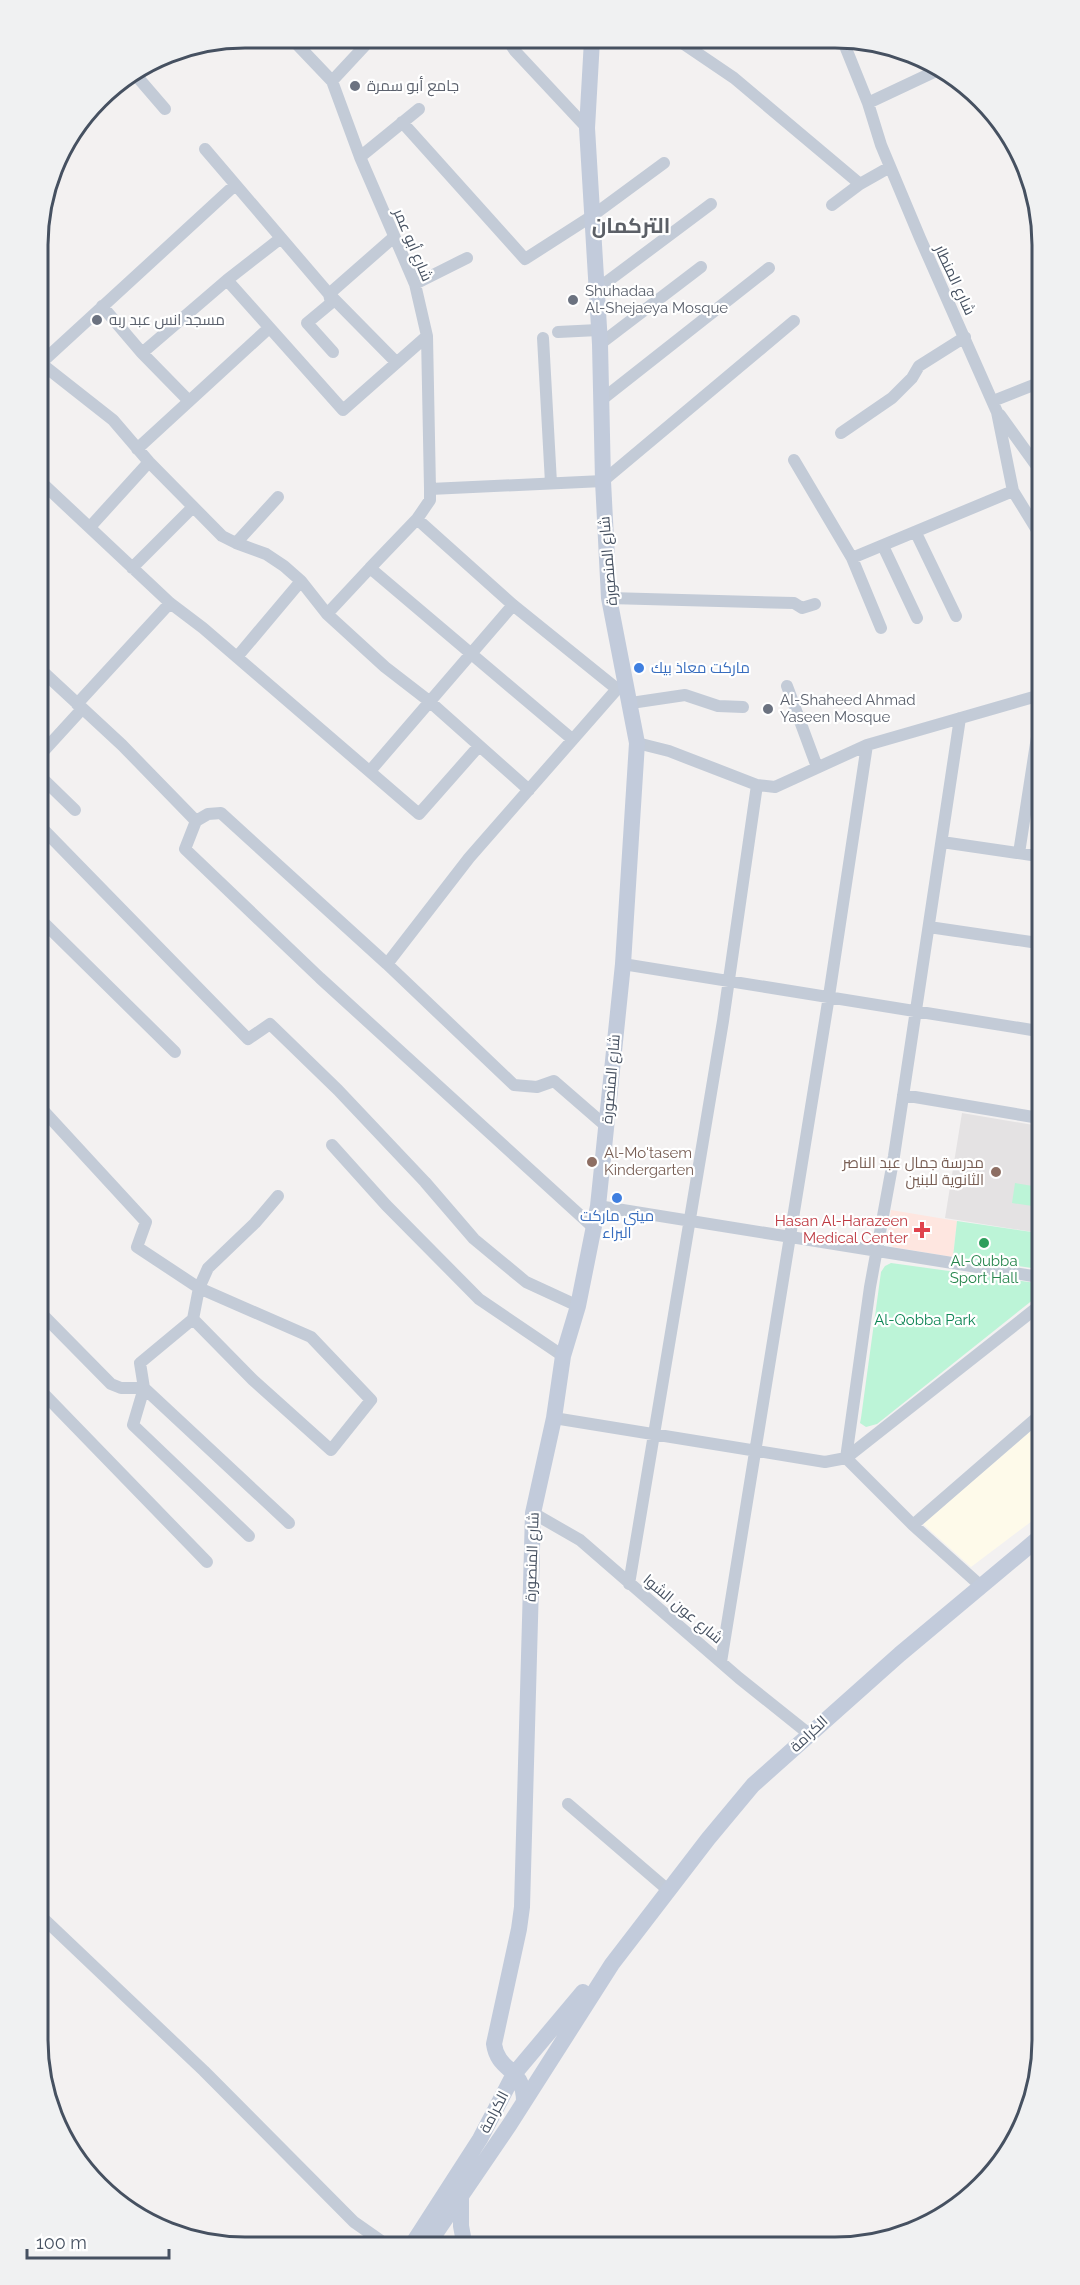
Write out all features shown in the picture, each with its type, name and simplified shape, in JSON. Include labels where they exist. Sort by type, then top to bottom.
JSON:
[{"type":"main road","name":"شارع المنصورة","points":[[524,2102],[521,2082],[495,2054],[494,2044],[522,1907],[533,1513],[554,1418],[563,1356],[578,1306],[598,1206],[622,964],[638,743],[631,703],[622,686],[609,598],[599,337],[587,128],[592,48]]},
{"type":"main road","name":"الكرامة","points":[[429,2237],[524,2102],[612,1964],[753,1785],[900,1654],[1032,1545]]},
{"type":"main road","name":"الكرامة","points":[[428,2237],[514,2074],[595,1978],[612,1964]]},
{"type":"main road","points":[[461,2194],[463,2237]]},
{"type":"street","name":"شارع أبو عمر","points":[[301,48],[332,81],[360,157],[415,284],[427,336],[430,500],[417,519],[327,614]]},
{"type":"street","points":[[332,81],[363,48]]},
{"type":"street","points":[[513,48],[587,128]]},
{"type":"street","points":[[690,48],[734,78],[860,184]]},
{"type":"street","name":"شارع المنطار","points":[[846,49],[890,167],[995,406],[1013,491],[1032,523]]},
{"type":"street","points":[[868,103],[931,73]]},
{"type":"street","points":[[139,79],[165,109]]},
{"type":"street","points":[[360,157],[419,109]]},
{"type":"street","points":[[402,122],[525,259],[592,216],[664,163]]},
{"type":"street","points":[[205,149],[329,294],[396,362]]},
{"type":"street","points":[[832,205],[860,184],[890,167]]},
{"type":"street","points":[[48,355],[235,184]]},
{"type":"street","points":[[596,290],[711,204]]},
{"type":"street","points":[[329,294],[394,237]]},
{"type":"street","points":[[142,353],[280,238]]},
{"type":"street","points":[[415,284],[467,258]]},
{"type":"street","points":[[558,332],[599,337],[701,267]]},
{"type":"street","points":[[600,401],[769,268]]},
{"type":"street","points":[[227,280],[343,410],[427,336]]},
{"type":"street","points":[[329,294],[331,303],[307,323],[333,352]]},
{"type":"street","points":[[102,306],[142,353],[189,401]]},
{"type":"street","points":[[430,489],[603,481],[794,321]]},
{"type":"street","points":[[137,448],[269,328]]},
{"type":"street","points":[[841,433],[892,398],[912,378],[919,366],[965,337]]},
{"type":"street","points":[[543,338],[551,483]]},
{"type":"street","points":[[48,368],[113,420],[149,462],[222,536],[266,554],[301,581],[327,614],[385,667],[429,701],[529,790]]},
{"type":"street","points":[[1032,386],[995,406],[1032,459]]},
{"type":"street","points":[[794,460],[852,558],[881,628]]},
{"type":"street","points":[[90,527],[149,462]]},
{"type":"street","points":[[48,488],[170,603],[203,628],[419,814],[479,746]]},
{"type":"street","points":[[852,558],[1013,491]]},
{"type":"street","points":[[236,543],[278,497]]},
{"type":"street","points":[[132,568],[193,507]]},
{"type":"street","points":[[387,964],[469,858],[572,739],[622,686],[513,605],[417,519]]},
{"type":"street","points":[[916,533],[956,616]]},
{"type":"street","points":[[883,546],[917,618]]},
{"type":"street","points":[[370,568],[572,739]]},
{"type":"street","points":[[237,657],[301,581]]},
{"type":"street","points":[[609,598],[794,603],[802,608],[815,604]]},
{"type":"street","points":[[48,745],[170,603]]},
{"type":"street","points":[[370,771],[513,605]]},
{"type":"street","points":[[48,677],[123,745],[196,821]]},
{"type":"street","points":[[787,686],[817,767]]},
{"type":"street","points":[[631,703],[685,695],[718,706],[743,707]]},
{"type":"street","points":[[638,743],[669,751],[757,785],[775,787],[867,745],[1032,697]]},
{"type":"street","points":[[846,1458],[875,1251],[894,1156],[960,718]]},
{"type":"street","points":[[721,1662],[829,996],[867,745]]},
{"type":"street","points":[[1018,853],[1032,767]]},
{"type":"street","points":[[48,784],[75,810]]},
{"type":"street","points":[[629,1584],[723,1021],[757,785]]},
{"type":"street","points":[[594,1228],[320,978],[185,849],[196,821],[208,814],[221,813],[387,964],[514,1085],[537,1087],[554,1081],[607,1127]]},
{"type":"street","points":[[48,834],[248,1039],[270,1024],[338,1090],[425,1182],[474,1239],[526,1282],[578,1306]]},
{"type":"street","points":[[942,842],[1032,855]]},
{"type":"street","points":[[48,927],[175,1052]]},
{"type":"street","points":[[929,927],[1032,942]]},
{"type":"street","points":[[622,964],[1032,1030]]},
{"type":"street","points":[[903,1095],[1032,1117]]},
{"type":"street","points":[[48,1116],[146,1222],[137,1247],[199,1288],[311,1337],[371,1400],[331,1450],[252,1380],[193,1319]]},
{"type":"street","points":[[332,1145],[386,1205],[479,1299],[563,1356]]},
{"type":"street","points":[[249,1536],[133,1425],[144,1388],[140,1363],[193,1319],[199,1288],[208,1268],[255,1223],[278,1196]]},
{"type":"street","points":[[598,1206],[1032,1276]]},
{"type":"street","points":[[554,1418],[825,1462],[846,1458],[1032,1312]]},
{"type":"street","points":[[48,1320],[111,1384],[121,1388],[144,1388],[289,1523]]},
{"type":"street","points":[[48,1398],[207,1562]]},
{"type":"street","points":[[913,1526],[1032,1423]]},
{"type":"street","points":[[846,1458],[913,1526],[982,1587]]},
{"type":"street","name":"شارع عون الشوا","points":[[533,1513],[580,1540],[721,1662],[809,1734]]},
{"type":"street","points":[[568,1804],[668,1890]]},
{"type":"street","points":[[48,1923],[204,2071],[354,2222],[375,2237]]},
{"type":"shaded area","name":"مدرسة جمال عبد الناصر الثانوية للبنين","points":[[962,1113],[1032,1125],[1032,1232],[945,1218]]},
{"type":"shaded area","name":"Hasan Al-Harazeen Medical Center","points":[[891,1210],[957,1221],[953,1257],[893,1247],[887,1239]]},
{"type":"shaded area","points":[[1032,1430],[1032,1521],[971,1567],[923,1524]]},
{"type":"green space","points":[[1015,1183],[1032,1186],[1032,1206],[1012,1203]]},
{"type":"green space","points":[[957,1221],[1032,1232],[1032,1268],[953,1257]]},
{"type":"green space","name":"Al-Qobba Park","points":[[891,1263],[1032,1282],[1032,1301],[877,1424],[866,1427],[860,1423],[881,1272]]},
{"type":"place","name":"جامع أبو سمرة","points":[[355,86]]},
{"type":"place","name":"Shuhadaa Al-Shejaeya Mosque","points":[[573,300]]},
{"type":"place","name":"مسجد انس عبد ربه","points":[[97,320]]},
{"type":"place","name":"ماركت معاذ بيك","points":[[639,668]]},
{"type":"place","name":"Al-Shaheed Ahmad Yaseen Mosque","points":[[768,709]]},
{"type":"place","name":"Al-Mo'tasem Kindergarten","points":[[592,1162]]},
{"type":"place","name":"مدرسة جمال عبد الناصر الثانوية للبنين","points":[[996,1172]]},
{"type":"place","name":"ميني ماركت البراء","points":[[617,1198]]},
{"type":"place","name":"Hasan Al-Harazeen Medical Center","points":[[922,1230]]},
{"type":"place","name":"Al-Qubba Sport Hall","points":[[984,1243]]},
{"type":"district","name":"التركمان","points":[[631,225]]}]
